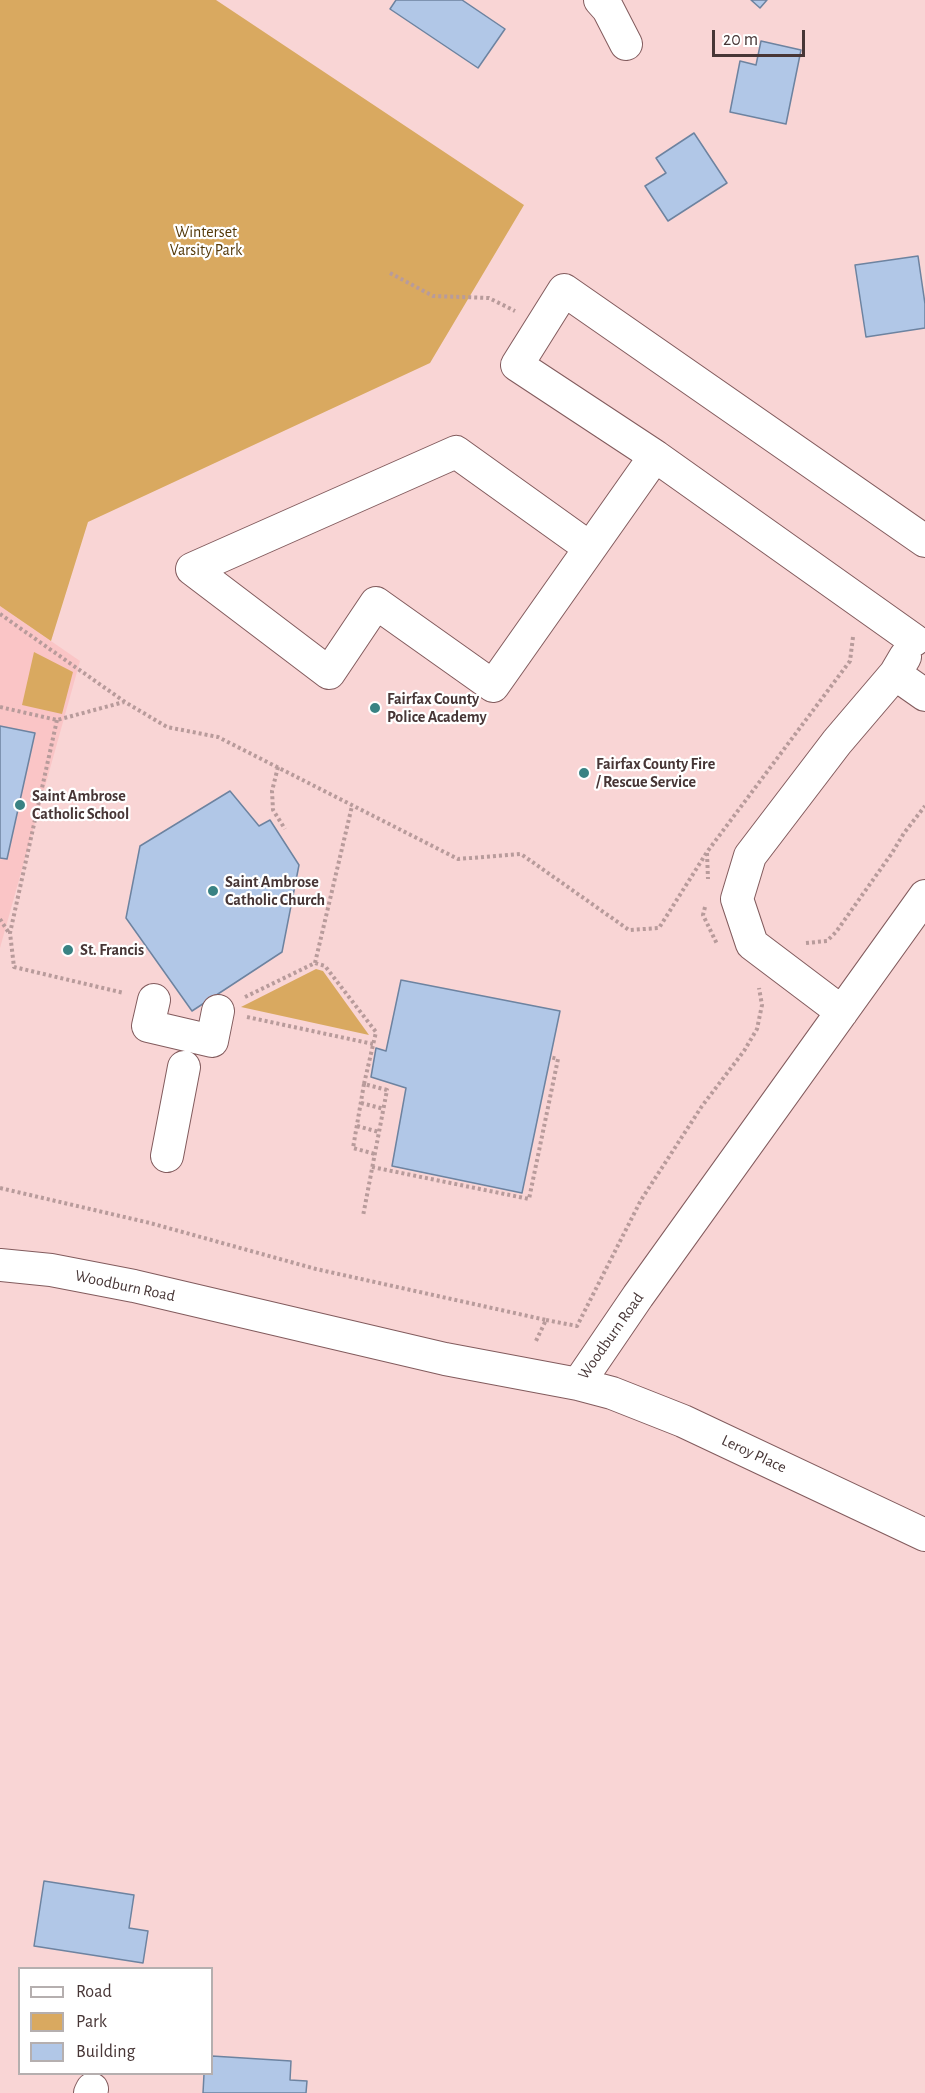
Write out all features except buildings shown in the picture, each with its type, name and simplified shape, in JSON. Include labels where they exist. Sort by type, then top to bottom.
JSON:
[{"type":"street","points":[[600,0],[608,9],[626,44]]},
{"type":"street","points":[[843,1012],[752,944],[736,899],[750,856],[837,742],[895,674],[919,631],[517,365],[564,290],[925,541]]},
{"type":"street","points":[[590,548],[456,452],[192,569],[329,673],[376,603],[493,686],[655,456]]},
{"type":"street","points":[[895,674],[925,695]]},
{"type":"street","name":"Woodburn Road","points":[[0,1265],[51,1270],[134,1286],[437,1358],[579,1384],[638,1296],[925,896]]},
{"type":"street","points":[[154,1000],[148,1026],[212,1041],[218,1011]]},
{"type":"street","points":[[167,1156],[184,1067]]},
{"type":"street","name":"Leroy Place","points":[[579,1384],[612,1393],[683,1421],[925,1535]]},
{"type":"path","points":[[390,273],[433,296],[489,298],[542,325]]},
{"type":"path","points":[[0,614],[125,702],[167,727],[218,737],[458,859],[521,854],[629,930],[659,928],[707,852],[850,661],[855,639],[851,631]]},
{"type":"path","points":[[0,706],[57,720],[125,702]]},
{"type":"path","points":[[57,720],[10,933],[14,967],[154,1000]]},
{"type":"path","points":[[278,767],[272,791],[273,810],[285,829]]},
{"type":"path","points":[[315,963],[352,806]]},
{"type":"path","points":[[796,942],[827,941],[831,937],[925,807]]},
{"type":"path","points":[[707,852],[707,886]]},
{"type":"path","points":[[705,905],[703,915],[715,941],[723,950]]},
{"type":"path","points":[[0,919],[10,933]]},
{"type":"path","points":[[218,1011],[315,963],[325,966],[376,1032],[353,1148],[375,1154]]},
{"type":"path","points":[[0,1188],[150,1223],[316,1269],[577,1326],[641,1200],[702,1106],[744,1051],[757,1029],[762,1005],[758,985]]},
{"type":"path","points":[[218,1011],[373,1044]]},
{"type":"path","points":[[372,1167],[529,1199],[558,1059],[550,1057]]},
{"type":"path","points":[[363,1216],[387,1090],[364,1084]]},
{"type":"path","points":[[361,1103],[384,1108]]},
{"type":"path","points":[[356,1126],[379,1132]]},
{"type":"path","points":[[534,1346],[546,1320]]},
{"type":"shaded area","name":"Saint Ambrose Catholic School","points":[[0,606],[80,661],[0,948]]},
{"type":"green space","name":"Winterset Varsity Park","points":[[0,0],[216,0],[524,205],[430,363],[88,522],[51,641],[0,606]]},
{"type":"green space","points":[[34,652],[73,672],[62,714],[22,705]]},
{"type":"green space","points":[[316,969],[323,971],[369,1035],[241,1007]]},
{"type":"place","name":"Fairfax County Police Academy","points":[[375,708]]},
{"type":"place","name":"Fairfax County Fire / Rescue Service","points":[[584,773]]},
{"type":"place","name":"Saint Ambrose Catholic School","points":[[20,805]]},
{"type":"place","name":"Saint Ambrose Catholic Church","points":[[213,891]]},
{"type":"place","name":"St. Francis","points":[[68,950]]}]
